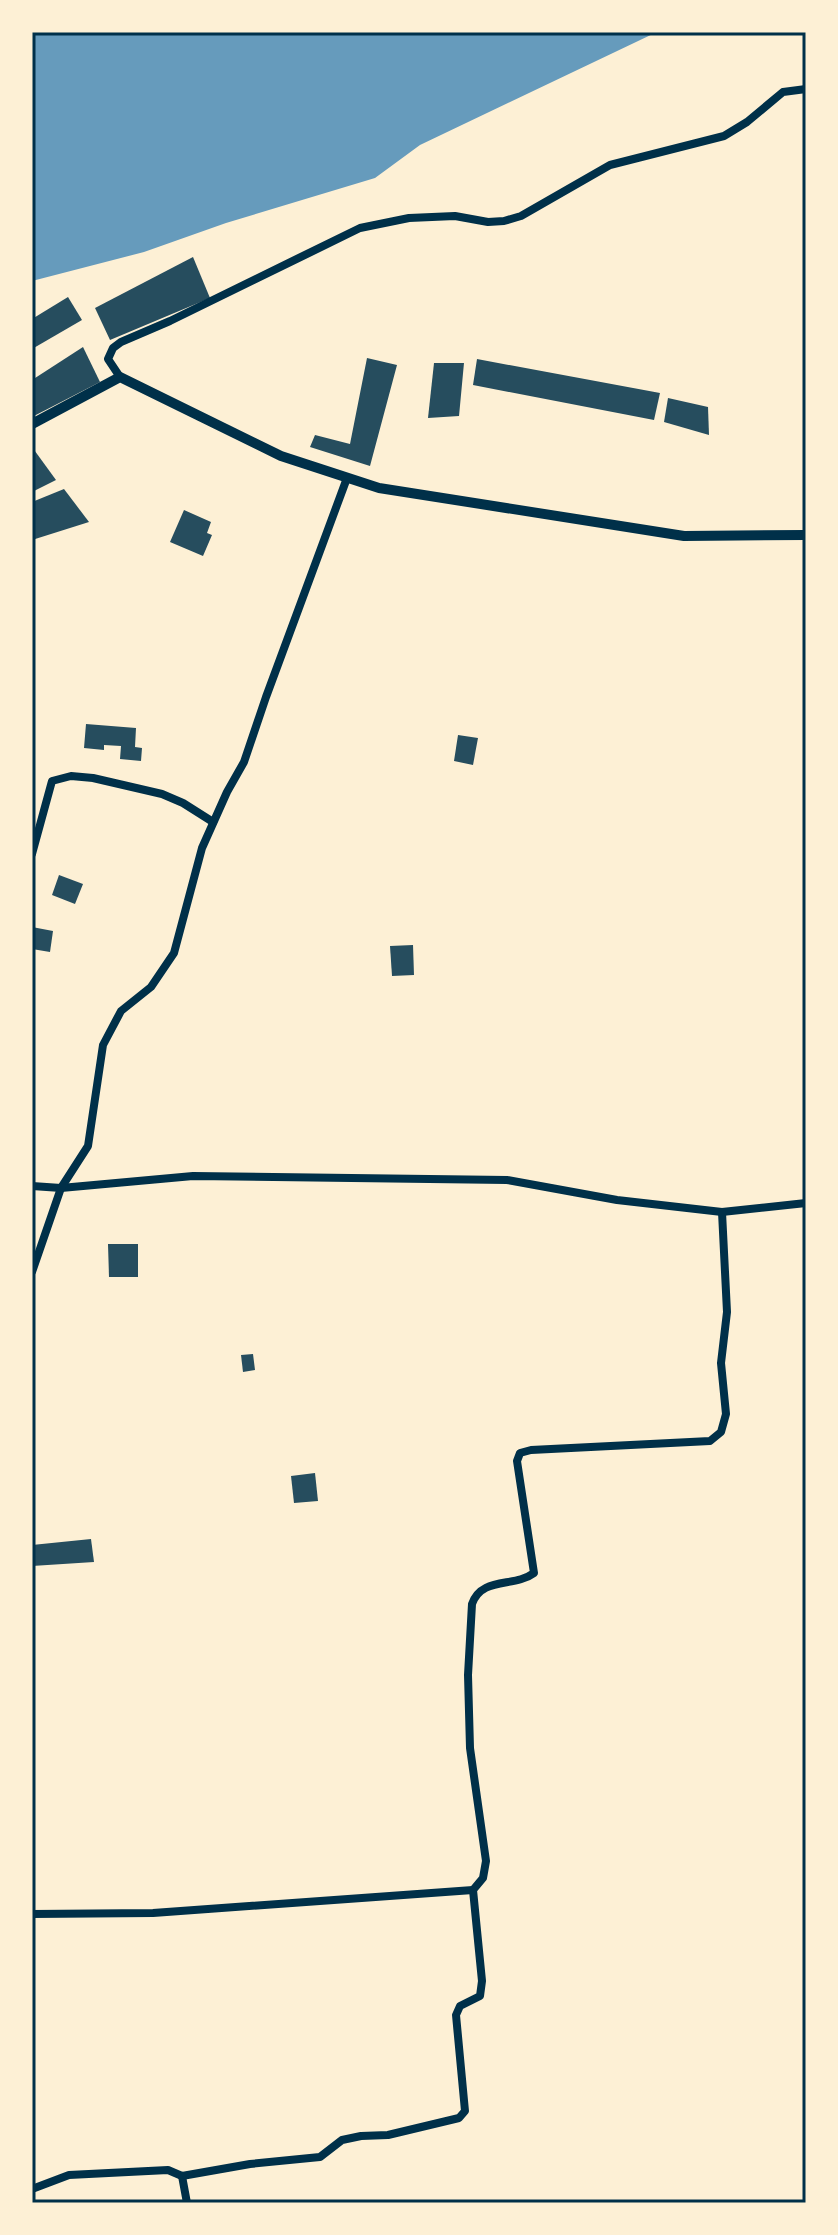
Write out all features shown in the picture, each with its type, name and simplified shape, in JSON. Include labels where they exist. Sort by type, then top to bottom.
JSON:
[{"type":"street","points":[[806,89],[783,92],[747,122],[724,136],[610,165],[521,216],[488,222],[455,216],[409,218],[360,228],[121,342],[113,348],[108,359],[120,377],[281,456],[379,488],[684,536],[806,535]]},
{"type":"street","points":[[32,424],[120,377]]},
{"type":"street","points":[[32,1272],[61,1188],[88,1146],[103,1045],[121,1011],[151,987],[174,953],[202,848],[257,730],[266,697],[347,478]]},
{"type":"street","points":[[32,854],[52,781],[71,776],[162,794],[213,822]]},
{"type":"street","points":[[32,1186],[61,1188],[193,1176],[507,1180],[617,1200],[722,1212],[806,1203]]},
{"type":"street","points":[[32,2189],[69,2175],[168,2170],[182,2176],[250,2164],[320,2157],[342,2140],[388,2135],[459,2118],[465,2111],[456,2015],[460,2006],[480,1996],[482,1981],[473,1890],[483,1878],[486,1861],[470,1748],[468,1675],[472,1604],[476,1593],[491,1584],[524,1580],[534,1573],[517,1461],[520,1453],[710,1441],[721,1432],[726,1414],[721,1363],[727,1312],[722,1212]]},
{"type":"street","points":[[32,1914],[153,1913],[473,1890]]},
{"type":"street","points":[[182,2176],[187,2203]]},
{"type":"water","points":[[32,32],[657,32],[420,145],[375,178],[226,223],[144,252],[32,281]]},
{"type":"building","points":[[193,257],[210,298],[110,340],[95,308]]},
{"type":"building","points":[[68,297],[82,320],[32,349],[32,319]]},
{"type":"building","points":[[83,347],[100,382],[32,417],[32,380]]},
{"type":"building","points":[[367,358],[397,365],[370,466],[310,447],[315,435],[350,444]]},
{"type":"building","points":[[477,359],[660,393],[654,420],[473,385]]},
{"type":"building","points":[[434,363],[464,363],[459,416],[428,418]]},
{"type":"building","points":[[668,398],[708,407],[709,435],[664,422]]},
{"type":"building","points":[[32,447],[56,480],[32,492]]},
{"type":"building","points":[[64,489],[89,522],[32,540],[32,502]]},
{"type":"building","points":[[184,510],[211,522],[207,533],[212,535],[203,556],[170,542]]},
{"type":"building","points":[[86,724],[136,728],[135,747],[142,748],[141,761],[120,759],[121,746],[104,745],[104,750],[84,748]]},
{"type":"building","points":[[458,735],[478,738],[473,765],[454,761]]},
{"type":"building","points":[[59,875],[83,884],[75,904],[52,895]]},
{"type":"building","points":[[32,927],[53,931],[50,952],[32,949]]},
{"type":"building","points":[[413,945],[414,975],[392,976],[390,946]]},
{"type":"building","points":[[108,1244],[138,1244],[138,1277],[109,1277]]},
{"type":"building","points":[[253,1354],[255,1370],[243,1372],[241,1355]]},
{"type":"building","points":[[315,1473],[318,1501],[294,1503],[291,1476]]},
{"type":"building","points":[[91,1539],[94,1562],[32,1566],[32,1545]]}]
